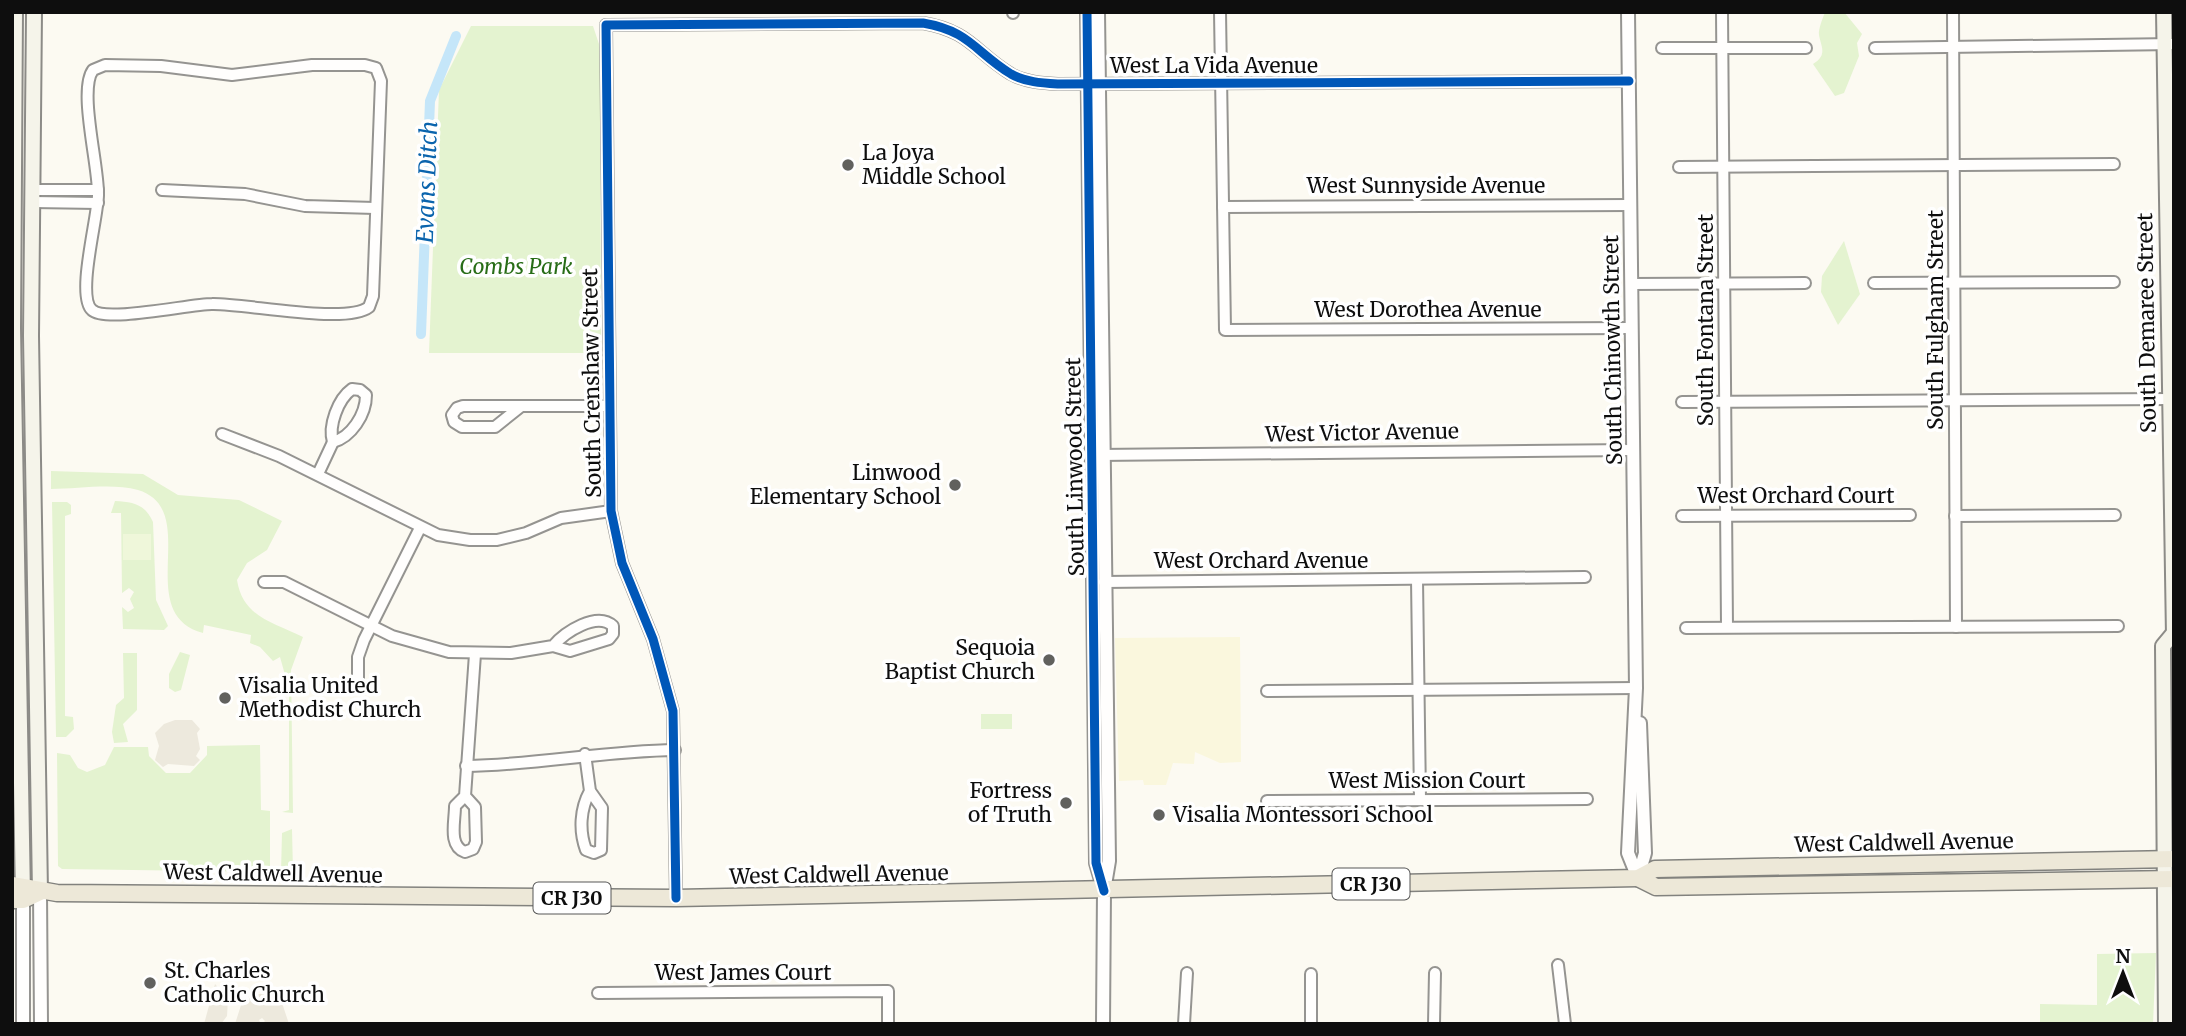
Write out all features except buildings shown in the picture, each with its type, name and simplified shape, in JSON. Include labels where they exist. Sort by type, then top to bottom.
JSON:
[{"type":"main road","points":[[15,12],[13,196],[18,893]]},
{"type":"main road","points":[[34,12],[32,306],[40,892]]},
{"type":"main road","name":"South Demaree Street","points":[[2164,12],[2169,44],[2173,635],[2163,646],[2170,859],[2166,1024]]},
{"type":"main road","points":[[14,87],[23,121],[23,189],[28,200],[33,196]]},
{"type":"main road","points":[[13,196],[20,201],[23,209],[23,271],[32,306]]},
{"type":"main road","points":[[15,407],[24,442],[25,484],[34,496]]},
{"type":"main road","name":"West Caldwell Avenue","points":[[18,893],[676,898],[1638,878],[1655,869],[2170,859]]},
{"type":"main road","points":[[1830,882],[1843,873],[1937,871],[1961,862]]},
{"type":"main road","name":"West Caldwell Avenue","points":[[1638,878],[1656,887],[1830,882],[2170,879]]},
{"type":"street","name":"South Linwood Street","points":[[1087,12],[1093,84],[1101,337],[1093,516],[1096,863],[1104,891]]},
{"type":"street","name":"South Linwood Street","points":[[1098,12],[1093,84],[1089,242],[1104,582],[1109,862],[1104,891],[1103,1024]]},
{"type":"street","points":[[1220,12],[1223,207]]},
{"type":"street","name":"South Chinowth Street","points":[[1628,12],[1636,688],[1628,853],[1638,878]]},
{"type":"street","name":"South Fontana Street","points":[[1722,12],[1727,627]]},
{"type":"street","name":"South Fulgham Street","points":[[1953,12],[1956,626]]},
{"type":"street","name":"West La Vida Avenue","points":[[606,25],[894,18],[955,32],[972,41],[1011,74],[1029,82],[1221,84],[1629,81]]},
{"type":"street","name":"South Crenshaw Street","points":[[606,25],[611,511],[622,563],[653,639],[673,711],[676,898]]},
{"type":"street","points":[[1875,48],[2169,44]]},
{"type":"street","points":[[1662,48],[1806,48]]},
{"type":"street","points":[[105,65],[161,66],[239,75],[305,66],[365,65],[378,70],[381,81],[373,294],[369,307],[357,312],[289,312],[219,304],[138,313],[100,314],[91,309],[87,301],[87,279],[98,190],[89,121],[89,79],[93,70],[105,65]]},
{"type":"street","points":[[1679,167],[2114,164]]},
{"type":"street","points":[[62,190],[62,203]]},
{"type":"street","points":[[33,196],[62,190],[98,190]]},
{"type":"street","points":[[163,190],[237,193],[305,206],[376,208]]},
{"type":"street","points":[[33,196],[62,203],[98,203]]},
{"type":"street","name":"West Sunnyside Avenue","points":[[1223,207],[1630,205]]},
{"type":"street","name":"West Dorothea Avenue","points":[[1223,207],[1225,330],[1632,328]]},
{"type":"street","points":[[1089,242],[1095,250],[1097,319],[1101,337]]},
{"type":"street","points":[[1874,283],[2114,282]]},
{"type":"street","points":[[1631,284],[1805,283]]},
{"type":"street","points":[[318,474],[333,443],[331,426],[347,393],[360,390],[366,395],[360,414],[349,435],[333,443]]},
{"type":"street","points":[[1682,402],[2171,399]]},
{"type":"street","points":[[520,407],[495,427],[462,426],[454,422],[452,415],[457,408],[464,406],[608,406]]},
{"type":"street","points":[[222,434],[250,443],[318,474],[421,528],[470,540],[497,540],[526,533],[561,518],[611,511]]},
{"type":"street","name":"West Victor Avenue","points":[[1097,455],[1633,450]]},
{"type":"street","name":"West Orchard Court","points":[[1682,516],[1910,515]]},
{"type":"street","points":[[1955,516],[2115,515]]},
{"type":"street","points":[[1093,516],[1099,573],[1104,582]]},
{"type":"street","points":[[358,681],[358,657],[370,626],[421,528]]},
{"type":"street","points":[[1420,799],[1417,579],[1586,577]]},
{"type":"street","name":"West Orchard Avenue","points":[[1104,582],[1417,579]]},
{"type":"street","points":[[264,582],[284,582],[370,626],[420,646],[475,654],[534,651],[553,646],[576,651],[609,639],[613,634],[613,626],[607,621],[590,624],[569,631],[553,646]]},
{"type":"street","points":[[1686,628],[2118,626]]},
{"type":"street","points":[[465,796],[475,807],[476,842],[473,849],[465,852],[458,849],[454,843],[455,806],[465,796],[475,654]]},
{"type":"street","points":[[1268,691],[1636,688]]},
{"type":"street","points":[[466,766],[531,762],[585,754],[675,750]]},
{"type":"street","points":[[585,754],[590,791],[603,808],[604,842],[601,849],[594,853],[586,850],[583,843],[582,809],[590,791]]},
{"type":"street","name":"West Mission Court","points":[[1267,801],[1587,799]]},
{"type":"street","points":[[40,892],[41,1024]]},
{"type":"street","points":[[18,893],[23,1024]]},
{"type":"street","points":[[1558,965],[1565,1024]]},
{"type":"street","points":[[1434,973],[1434,1024]]},
{"type":"street","points":[[1184,1024],[1187,974]]},
{"type":"street","points":[[1311,974],[1311,1024]]},
{"type":"street","name":"West James Court","points":[[598,993],[888,991],[888,1024]]},
{"type":"shaded area","points":[[1240,637],[1241,762],[1220,763],[1195,752],[1194,764],[1173,763],[1166,785],[1144,785],[1143,780],[1119,781],[1115,638]]},
{"type":"shaded area","points":[[175,720],[192,720],[200,729],[197,733],[200,749],[196,756],[200,760],[194,766],[168,764],[163,767],[155,760],[159,746],[155,733],[164,724]]},
{"type":"shaded area","points":[[215,984],[228,999],[227,1016],[221,1024],[204,1024]]},
{"type":"shaded area","points":[[257,994],[267,994],[282,1003],[289,1024],[262,1024],[265,1021],[262,1018],[259,1020],[261,1024],[235,1024],[242,1002]]},
{"type":"green space","points":[[1825,12],[1844,12],[1862,34],[1857,43],[1859,56],[1844,93],[1835,96],[1813,64],[1822,54],[1819,33]]},
{"type":"green space","name":"Combs Park","points":[[471,26],[593,26],[600,47],[601,353],[429,353],[439,90]]},
{"type":"green space","points":[[1844,241],[1860,294],[1838,325],[1821,292],[1822,276]]},
{"type":"green space","points":[[51,471],[143,474],[178,495],[239,500],[282,521],[267,550],[247,563],[237,580],[245,602],[252,610],[270,622],[303,637],[291,670],[293,813],[282,812],[289,810],[289,689],[280,657],[273,661],[260,647],[250,643],[251,635],[204,625],[203,633],[182,622],[172,605],[168,584],[165,518],[157,501],[138,490],[128,488],[51,489]]},
{"type":"green space","points":[[115,501],[138,505],[153,522],[156,600],[168,626],[164,630],[123,629],[122,607],[128,612],[134,608],[130,599],[134,592],[129,588],[122,593],[121,513],[111,513]]},
{"type":"green space","points":[[52,502],[67,502],[71,505],[71,514],[65,516],[65,716],[73,717],[74,729],[66,737],[56,737]]},
{"type":"green space","points":[[123,534],[151,534],[151,560],[123,560]]},
{"type":"green space","points":[[180,652],[190,655],[181,690],[175,692],[169,688],[169,674]]},
{"type":"green space","points":[[123,653],[137,653],[137,710],[123,724],[128,742],[114,743],[112,732],[116,705],[124,698]]},
{"type":"green space","points":[[981,714],[1012,714],[1012,729],[981,729]]},
{"type":"green space","points":[[260,745],[261,810],[270,811],[270,872],[62,869],[58,866],[57,753],[70,755],[78,768],[87,772],[105,765],[114,747],[148,747],[149,756],[166,773],[190,773],[207,755],[207,746]]},
{"type":"green space","points":[[292,829],[293,872],[281,872],[282,833]]},
{"type":"green space","points":[[2156,953],[2153,1024],[2040,1024],[2040,1004],[2097,1005],[2097,954]]},
{"type":"waterway","name":"Evans Ditch","points":[[421,334],[430,101],[456,36]]},
{"type":"cycle path","points":[[1087,12],[1096,863],[1104,891]]},
{"type":"cycle path","points":[[676,898],[673,711],[653,639],[622,563],[611,511],[606,25],[923,23],[952,31],[1016,77],[1058,84],[1629,81]]},
{"type":"place","name":"La Joya Middle School","points":[[848,165]]},
{"type":"place","name":"Linwood Elementary School","points":[[955,485]]},
{"type":"place","name":"Sequoia Baptist Church","points":[[1049,660]]},
{"type":"place","name":"Visalia United Methodist Church","points":[[225,698]]},
{"type":"place","name":"Fortress of Truth","points":[[1066,803]]},
{"type":"place","name":"Visalia Montessori School","points":[[1159,815]]},
{"type":"place","name":"St. Charles Catholic Church","points":[[150,983]]}]
